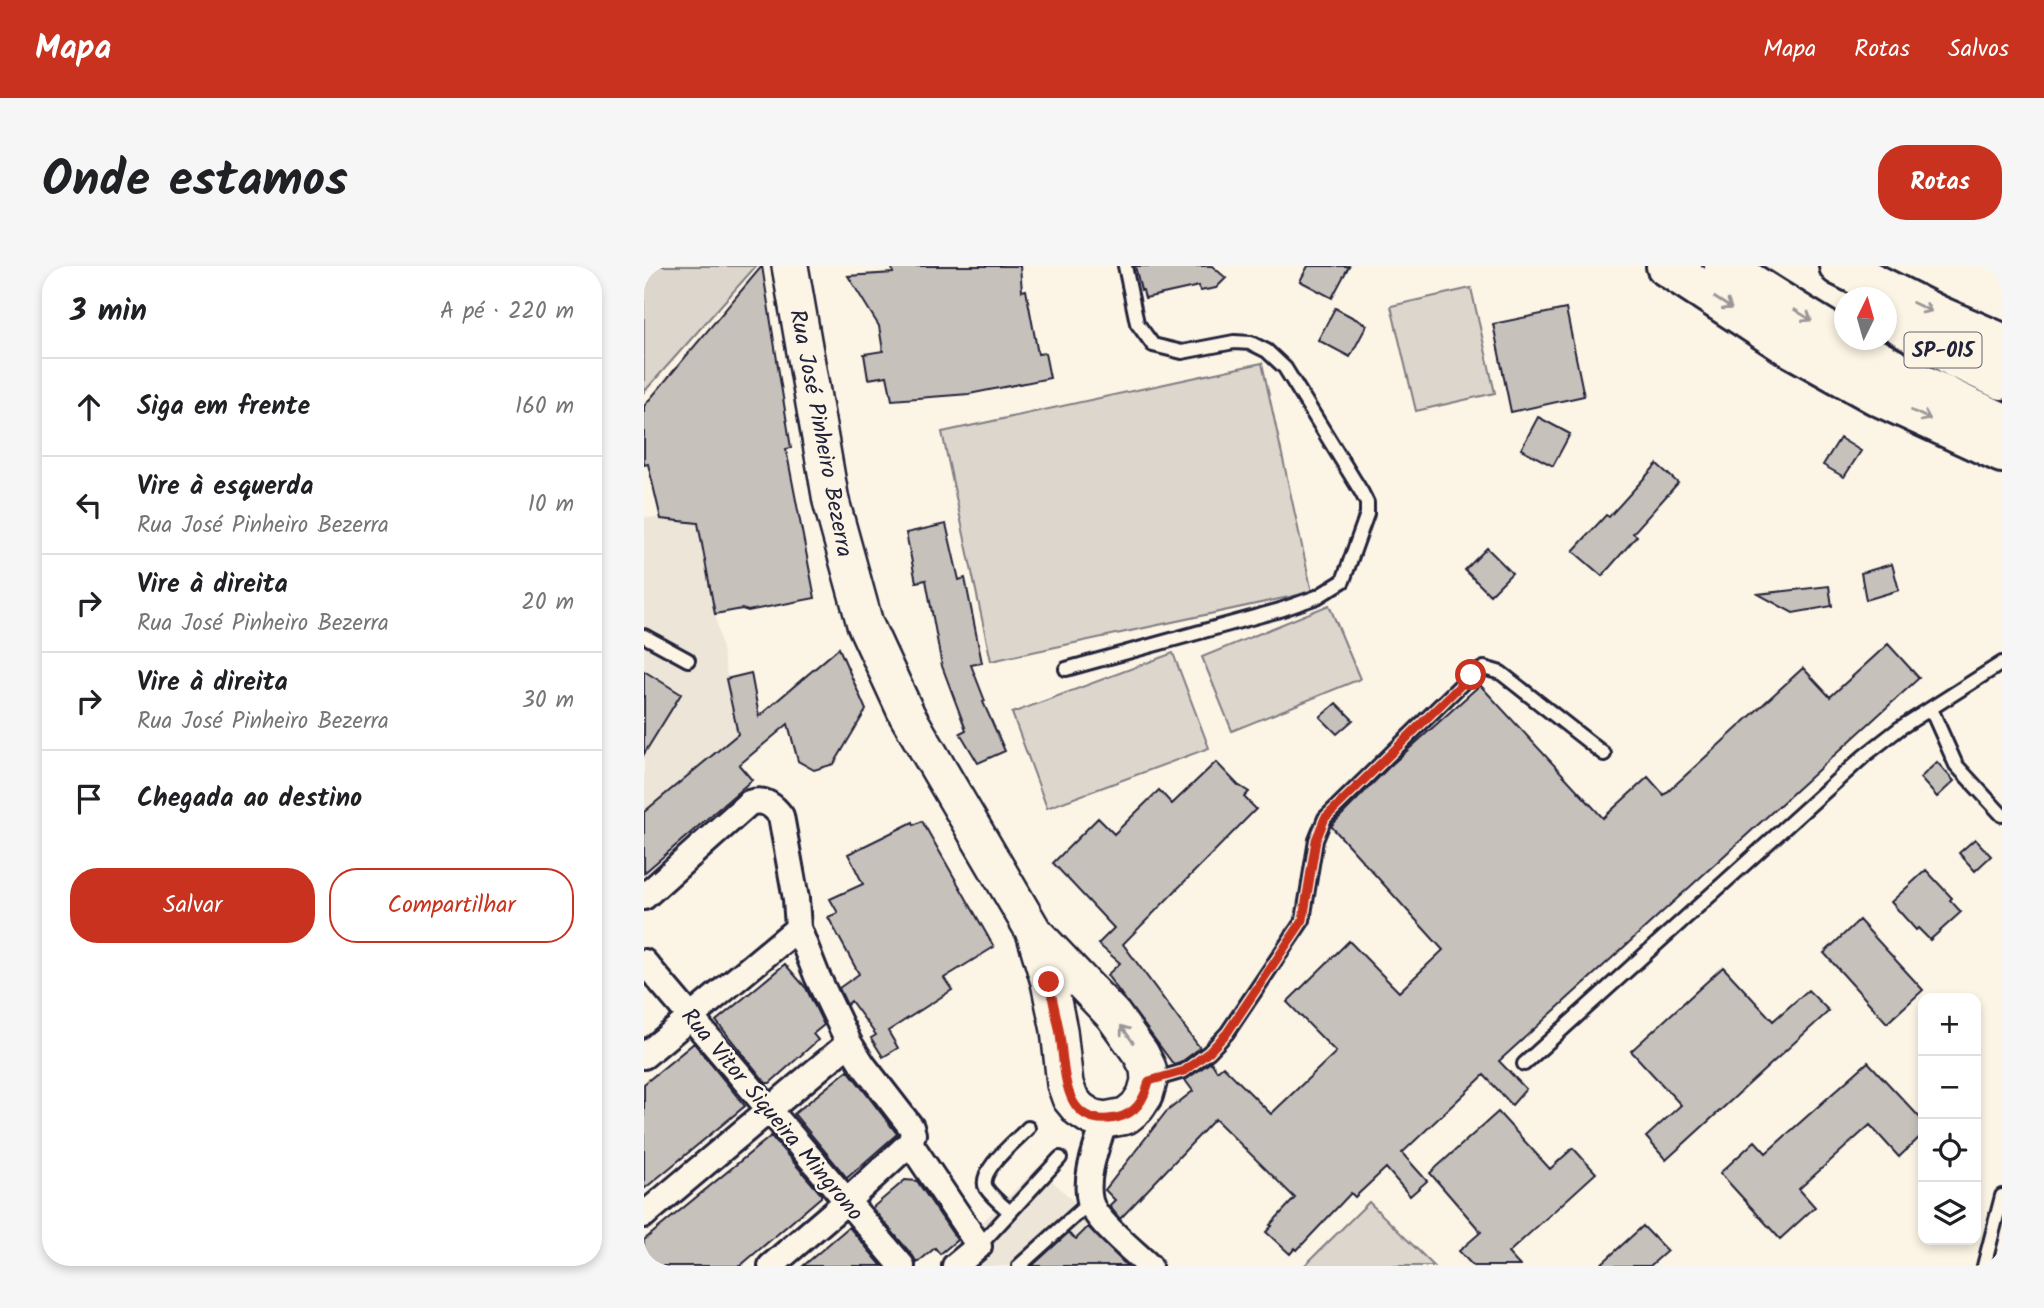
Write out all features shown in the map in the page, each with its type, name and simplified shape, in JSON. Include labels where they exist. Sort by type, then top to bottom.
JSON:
[{"type":"highway","points":[[1666,266],[1790,346],[1876,395],[2002,453]]},
{"type":"highway","points":[[1724,266],[1854,346],[2002,422]]},
{"type":"highway","points":[[1806,266],[1839,287]]},
{"type":"highway","points":[[1839,266],[1937,315],[2002,343]]},
{"type":"highway","name":"SP-015","points":[[1897,323],[1955,358],[2002,380]]},
{"type":"street","name":"Rua José Pinheiro Bezerra","points":[[790,266],[831,501],[865,624],[907,715],[1034,932],[1049,982],[1059,1030],[1065,1084],[1070,1098],[1079,1109],[1091,1117],[1105,1120]]},
{"type":"street","points":[[644,897],[748,803],[768,803],[781,816],[796,900],[798,928],[817,976],[849,1043],[911,1127],[913,1134],[910,1143],[771,1266]]},
{"type":"street","points":[[644,1056],[798,928]]},
{"type":"street","name":"Rua José Pinheiro Bezerra","points":[[1034,932],[1078,976],[1128,1034],[1148,1068],[1149,1081]]},
{"type":"street","name":"Rua Vitor Siqueira Mingrono","points":[[644,962],[902,1266]]},
{"type":"street","points":[[644,1215],[849,1043]]},
{"type":"street","points":[[1149,1081],[1145,1095],[1137,1107],[1126,1116],[1105,1120],[1089,1185],[1090,1202],[1100,1217],[1149,1266]]},
{"type":"street","points":[[910,1143],[979,1246],[955,1266]]},
{"type":"lane","points":[[1066,669],[1280,610],[1317,597],[1343,581],[1367,514],[1367,503],[1362,493],[1285,368],[1267,351],[1251,343],[1234,342],[1182,352],[1153,345],[1137,323],[1125,266]]},
{"type":"lane","points":[[644,636],[688,660]]},
{"type":"lane","points":[[1524,1064],[1864,756],[1900,728],[2002,663]]},
{"type":"lane","points":[[1149,1081],[1184,1071],[1209,1052],[1227,1033],[1303,920],[1316,840],[1325,818],[1471,675],[1484,668],[1501,673],[1604,754]]},
{"type":"lane","points":[[1931,709],[1956,765],[2002,815]]},
{"type":"lane","points":[[1010,1212],[987,1189],[984,1181],[987,1171],[1028,1128]]},
{"type":"lane","points":[[979,1246],[1060,1158]]},
{"type":"lane","points":[[1984,1266],[2001,1201]]},
{"type":"lane","points":[[1020,1266],[1090,1202]]},
{"type":"shaded area","points":[[644,266],[756,266],[644,392]]},
{"type":"shaded area","points":[[1471,288],[1495,393],[1416,411],[1391,306]]},
{"type":"shaded area","points":[[1262,363],[1312,592],[991,661],[942,432]]},
{"type":"shaded area","points":[[644,517],[698,523],[738,734],[644,812]]},
{"type":"shaded area","points":[[1329,605],[1360,679],[1232,731],[1202,657]]},
{"type":"shaded area","points":[[1173,653],[1209,748],[1047,808],[1012,713]]},
{"type":"shaded area","points":[[1038,1167],[1140,1266],[938,1266]]},
{"type":"shaded area","points":[[1369,1202],[1434,1266],[1304,1266]]},
{"type":"building","points":[[762,266],[791,448],[786,449],[815,598],[748,611],[742,609],[715,614],[698,523],[661,519],[648,464],[644,465],[644,406]]},
{"type":"building","points":[[892,266],[1020,266],[1022,291],[1026,290],[1038,354],[1045,353],[1050,378],[969,394],[892,400],[887,376],[868,379],[864,354],[883,351],[879,326],[848,276],[893,273]]},
{"type":"building","points":[[1135,266],[1212,266],[1226,278],[1216,288],[1200,291],[1199,286],[1145,298]]},
{"type":"building","points":[[1308,266],[1349,266],[1332,298],[1300,281]]},
{"type":"building","points":[[1335,308],[1367,325],[1350,357],[1318,340]]},
{"type":"building","points":[[1566,309],[1584,396],[1511,412],[1493,324]]},
{"type":"building","points":[[1538,417],[1570,434],[1553,466],[1521,449]]},
{"type":"building","points":[[1840,438],[1861,451],[1844,477],[1823,465]]},
{"type":"building","points":[[1657,464],[1678,483],[1633,533],[1637,536],[1602,576],[1573,551],[1606,515],[1609,517]]},
{"type":"building","points":[[946,524],[959,580],[965,578],[982,663],[971,665],[985,701],[983,702],[1005,751],[978,763],[960,733],[966,730],[942,666],[926,580],[916,582],[906,533]]},
{"type":"building","points":[[1487,548],[1512,573],[1490,595],[1465,570]]},
{"type":"building","points":[[1892,564],[1899,590],[1866,600],[1861,573]]},
{"type":"building","points":[[1829,586],[1832,606],[1793,613],[1758,594]]},
{"type":"building","points":[[1888,644],[1919,678],[1499,1061],[1526,1089],[1512,1105],[1484,1075],[1402,1153],[1427,1181],[1410,1196],[1386,1168],[1355,1197],[1351,1193],[1297,1250],[1295,1248],[1290,1254],[1266,1232],[1295,1198],[1215,1119],[1120,1219],[1109,1206],[1115,1200],[1105,1190],[1166,1112],[1193,1091],[1185,1080],[1211,1062],[1217,1071],[1223,1066],[1271,1114],[1336,1052],[1287,1002],[1349,941],[1399,992],[1443,950],[1331,826],[1389,767],[1480,685],[1603,818],[1648,777],[1664,795],[1803,668],[1830,697]]},
{"type":"building","points":[[839,648],[866,710],[834,764],[814,770],[798,761],[788,724],[739,765],[752,780],[644,873],[644,812],[738,734],[726,679],[751,673],[759,716]]},
{"type":"building","points":[[644,671],[681,694],[644,754]]},
{"type":"building","points":[[1336,703],[1353,720],[1337,734],[1320,717]]},
{"type":"building","points":[[1216,762],[1238,785],[1249,792],[1244,797],[1256,809],[1123,944],[1200,1048],[1174,1065],[1107,975],[1120,963],[1098,944],[1114,928],[1053,863],[1098,818],[1114,834],[1159,790],[1172,804]]},
{"type":"building","points":[[1937,762],[1954,781],[1937,797],[1920,778]]},
{"type":"building","points":[[922,821],[994,947],[944,978],[952,990],[888,1031],[898,1048],[883,1057],[871,1038],[876,1035],[851,1001],[847,1005],[839,988],[859,974],[828,917],[838,913],[830,899],[863,884],[848,854],[913,822],[914,825]]},
{"type":"building","points":[[1975,839],[1991,856],[1975,871],[1959,853]]},
{"type":"building","points":[[1926,870],[1961,912],[1930,940],[1918,928],[1916,930],[1891,902]]},
{"type":"building","points":[[1859,920],[1923,990],[1887,1023],[1824,953]]},
{"type":"building","points":[[785,964],[806,988],[824,1025],[813,1034],[818,1040],[770,1083],[766,1083],[716,1021]]},
{"type":"building","points":[[1723,967],[1773,1021],[1808,990],[1829,1011],[1666,1160],[1646,1137],[1681,1105],[1631,1051]]},
{"type":"building","points":[[694,1043],[745,1106],[644,1189],[644,1084]]},
{"type":"building","points":[[1868,1062],[1918,1116],[1918,1139],[1899,1157],[1870,1125],[1799,1189],[1815,1207],[1780,1239],[1720,1173],[1755,1141],[1766,1153]]},
{"type":"building","points":[[848,1070],[897,1134],[847,1178],[794,1114]]},
{"type":"building","points":[[1498,1112],[1550,1169],[1573,1148],[1596,1173],[1508,1253],[1520,1266],[1473,1266],[1459,1251],[1481,1232],[1430,1173]]},
{"type":"building","points":[[771,1136],[821,1197],[740,1266],[644,1266],[644,1240]]},
{"type":"building","points":[[905,1180],[917,1181],[957,1240],[940,1254],[935,1248],[917,1263],[872,1208]]},
{"type":"building","points":[[1643,1226],[1667,1251],[1650,1266],[1599,1266]]},
{"type":"building","points":[[849,1227],[882,1266],[803,1266],[843,1232]]},
{"type":"building","points":[[1088,1227],[1127,1266],[1032,1266],[1068,1233],[1076,1239]]},
{"type":"route","points":[[1049,982],[1059,1030],[1065,1084],[1070,1098],[1079,1109],[1091,1117],[1105,1120],[1126,1116],[1137,1107],[1145,1095],[1149,1081],[1184,1071],[1209,1052],[1227,1033],[1303,920],[1316,840],[1325,818],[1471,675]]}]
